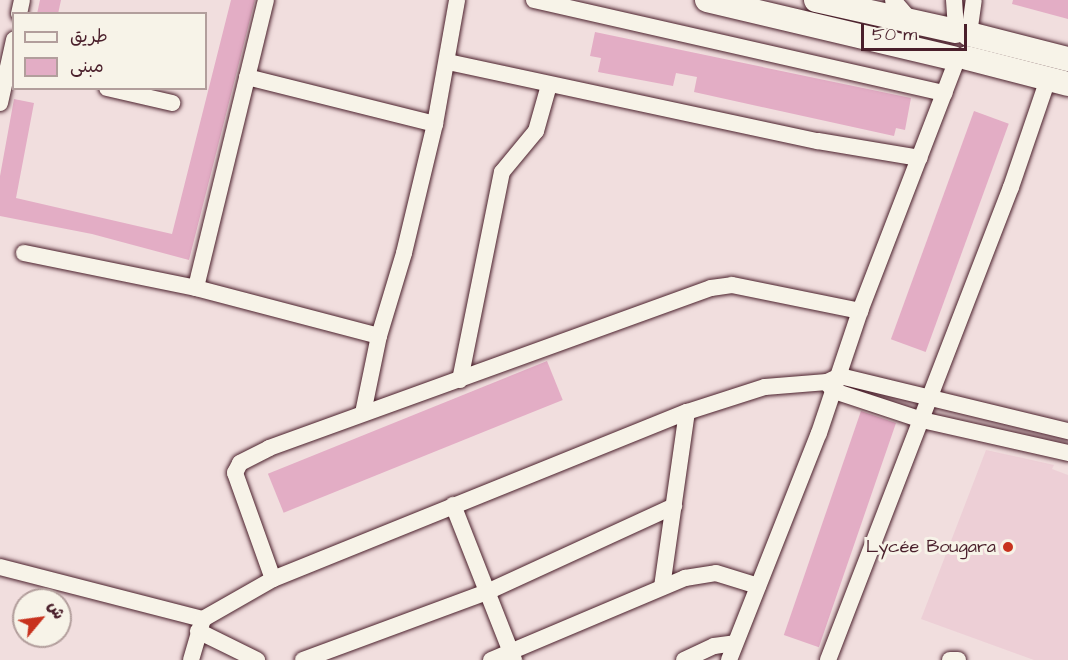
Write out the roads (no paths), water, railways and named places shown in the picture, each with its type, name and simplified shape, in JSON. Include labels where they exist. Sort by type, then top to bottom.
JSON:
[{"type":"main road","points":[[707,0],[1058,82]]},
{"type":"main road","points":[[816,0],[962,32],[1068,59]]},
{"type":"main road","points":[[959,58],[974,47],[962,32]]},
{"type":"street","points":[[196,288],[266,0]]},
{"type":"street","points":[[363,413],[379,336],[435,124],[448,62],[457,0]]},
{"type":"street","points":[[534,0],[945,93]]},
{"type":"street","points":[[892,0],[911,21]]},
{"type":"street","points":[[954,0],[962,32]]},
{"type":"street","points":[[962,32],[974,0]]},
{"type":"street","points":[[729,660],[860,311],[959,58]]},
{"type":"street","points":[[448,62],[818,141],[920,158]]},
{"type":"street","points":[[0,103],[11,64]]},
{"type":"street","points":[[247,77],[435,124]]},
{"type":"street","points":[[828,660],[922,420],[928,398],[1058,82]]},
{"type":"street","points":[[460,380],[502,172],[536,131],[549,85]]},
{"type":"street","points":[[114,90],[172,104]]},
{"type":"street","points":[[24,253],[196,288],[379,336]]},
{"type":"street","points":[[273,579],[239,491],[235,473],[240,463],[363,413],[711,288],[732,285],[860,311]]},
{"type":"street","points":[[834,383],[922,420],[1068,453]]},
{"type":"street","points":[[191,660],[201,625],[273,579],[687,412],[765,387],[834,383],[928,398],[1068,431]]},
{"type":"street","points":[[662,587],[687,412]]},
{"type":"street","points":[[453,505],[512,656]]},
{"type":"street","points":[[303,660],[487,592],[674,506]]},
{"type":"street","points":[[0,567],[201,625],[257,660]]},
{"type":"street","points":[[491,660],[512,656],[662,587],[716,573],[758,586]]},
{"type":"street","points":[[684,660],[714,646],[735,644]]},
{"type":"street","points":[[950,660],[958,660]]},
{"type":"place","name":"Lycée Bougara","points":[[1008,547]]}]
